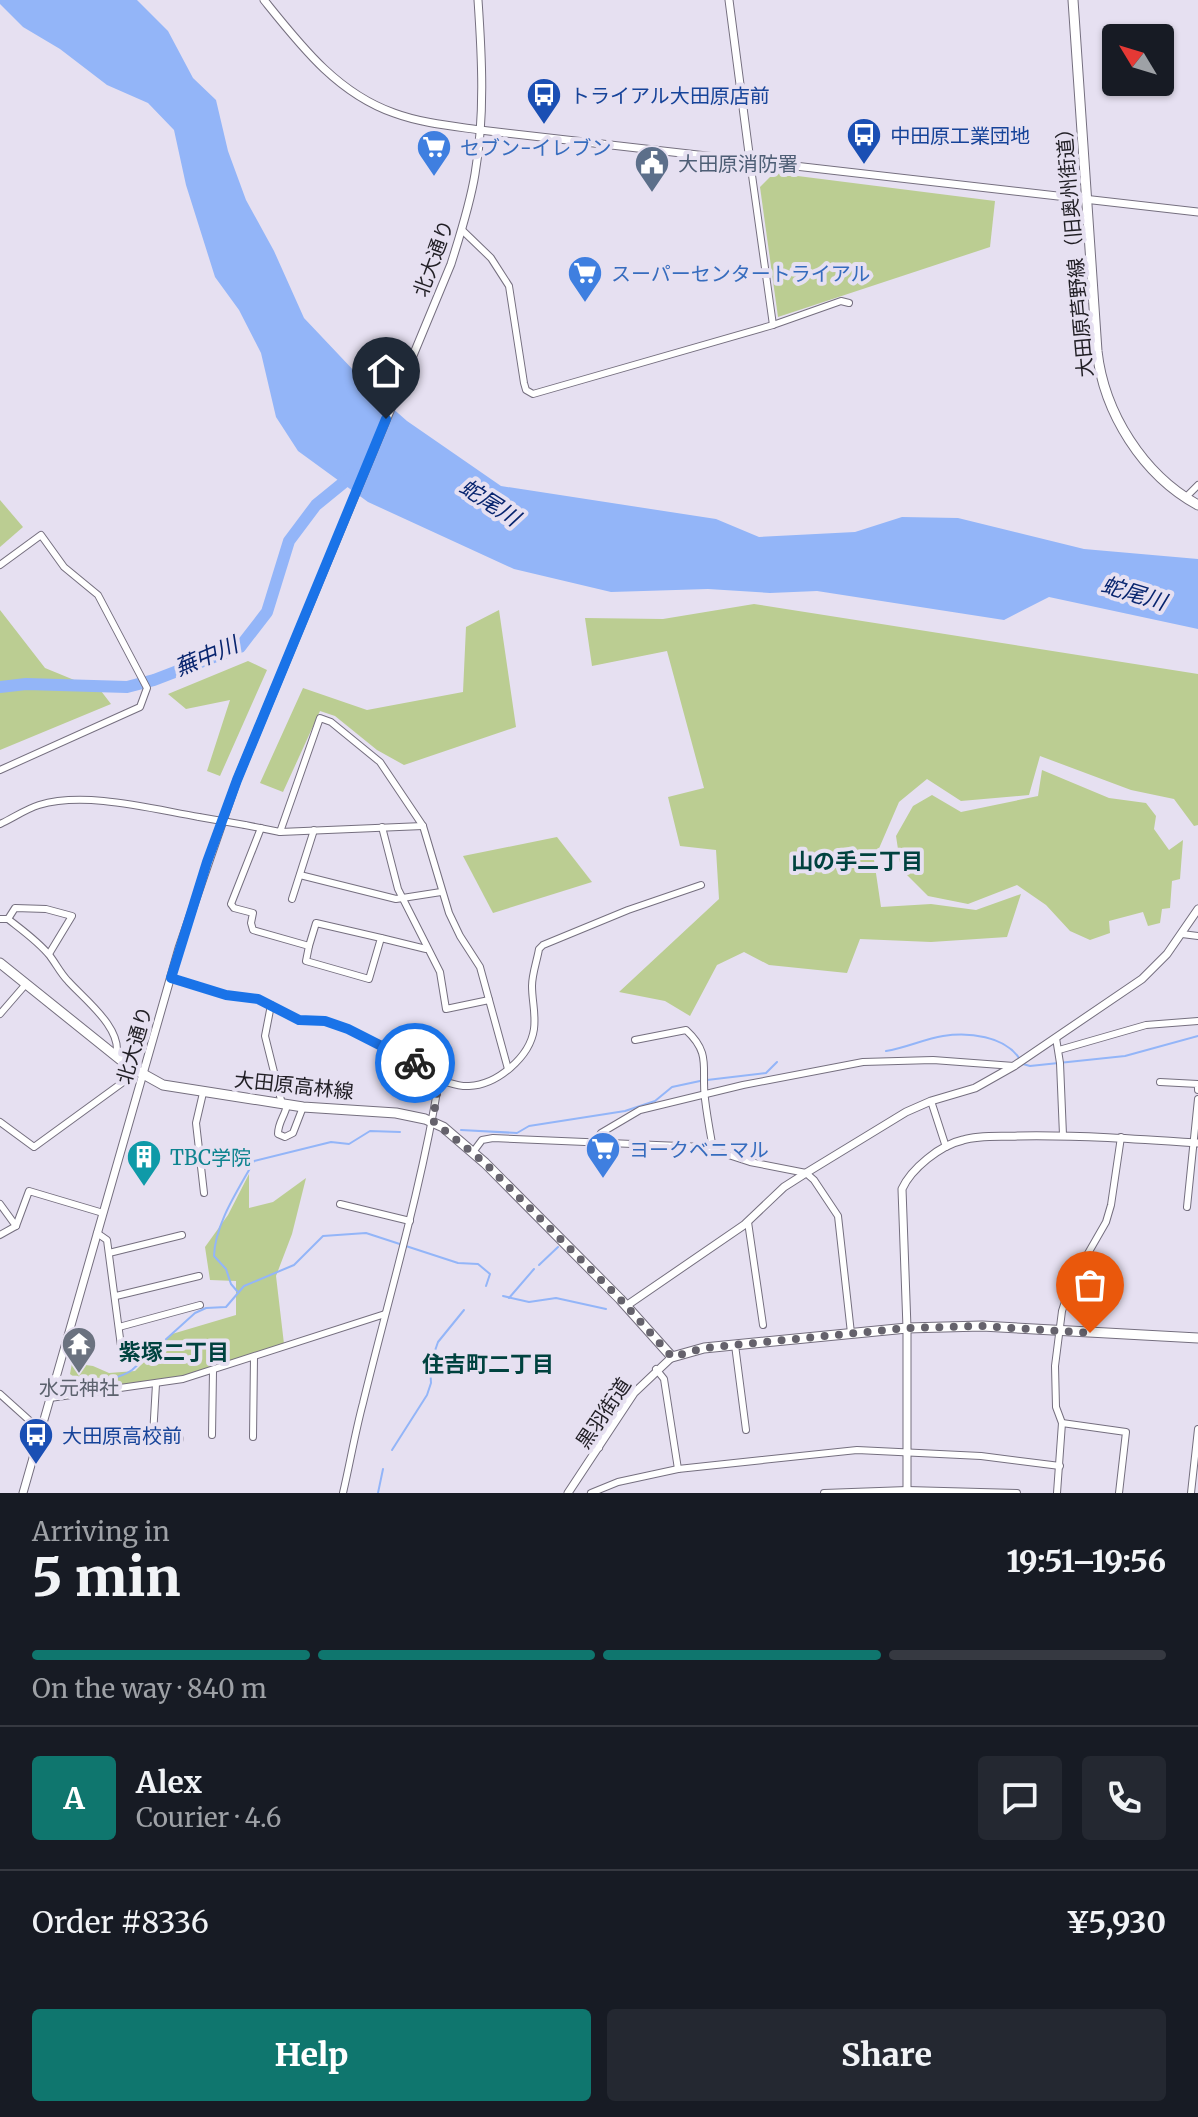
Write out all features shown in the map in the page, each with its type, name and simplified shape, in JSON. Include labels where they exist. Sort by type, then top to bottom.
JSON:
[{"type":"main road","name":"大田原芦野線（旧奥州街道）","points":[[1073,0],[1097,351],[1104,391],[1122,426],[1151,467],[1161,479],[1198,505]]},
{"type":"main road","name":"大田原高林線","points":[[0,963],[116,1057],[163,1085],[284,1105],[396,1113],[433,1121],[473,1152],[626,1306],[672,1357]]},
{"type":"main road","points":[[672,1357],[704,1348],[907,1328],[982,1326],[1198,1338]]},
{"type":"street","points":[[264,0],[324,70],[360,97],[410,118],[480,130],[1198,212]]},
{"type":"street","name":"北大通り","points":[[23,1493],[140,1074],[207,862],[237,780],[451,264],[462,230],[475,175],[480,130],[482,90],[478,0]]},
{"type":"street","points":[[729,0],[773,325]]},
{"type":"street","points":[[462,230],[491,258],[509,286],[524,383],[526,390],[533,394],[773,325],[841,301],[849,303]]},
{"type":"street","points":[[1186,497],[1198,485]]},
{"type":"street","points":[[0,565],[41,535],[64,567],[98,595],[147,688],[140,707],[0,770]]},
{"type":"street","points":[[280,832],[320,718],[331,722],[380,762],[423,826],[441,892],[460,936],[475,956],[508,1069]]},
{"type":"street","points":[[0,824],[38,805],[59,801],[114,802],[280,832],[423,826]]},
{"type":"street","points":[[382,827],[402,899],[440,972],[446,1009],[489,1000]]},
{"type":"street","points":[[261,828],[231,904],[234,908],[253,913],[253,930],[309,946]]},
{"type":"street","points":[[292,899],[314,830]]},
{"type":"street","points":[[300,875],[402,899],[441,892]]},
{"type":"street","points":[[171,978],[226,995],[258,999],[299,1020],[325,1021],[348,1029],[423,1067],[439,1080],[467,1087],[490,1082],[508,1069],[529,1046],[536,1006],[532,985],[539,949],[543,945],[628,910],[701,885]]},
{"type":"street","points":[[49,954],[72,916],[46,909],[15,908],[4,919],[49,954],[65,978],[103,1018],[116,1041],[116,1057]]},
{"type":"street","points":[[626,1306],[748,1222],[784,1187],[806,1173],[906,1112],[975,1088],[1014,1066],[1142,979],[1182,934],[1198,909]]},
{"type":"street","points":[[381,938],[369,979],[306,961],[316,923],[381,938],[426,949]]},
{"type":"street","points":[[1182,934],[1198,936]]},
{"type":"street","points":[[0,1014],[26,984]]},
{"type":"street","points":[[271,1005],[265,1036],[285,1115],[278,1124],[278,1134],[285,1137],[293,1133],[303,1107]]},
{"type":"street","points":[[1059,1050],[1146,1025],[1188,1019],[1198,1021]]},
{"type":"street","points":[[635,1040],[686,1030],[699,1042],[705,1058],[704,1096],[713,1149]]},
{"type":"street","points":[[1056,1038],[1063,1135]]},
{"type":"street","points":[[596,1142],[601,1133],[640,1110],[743,1085],[863,1062],[933,1060],[1014,1066]]},
{"type":"street","points":[[0,1122],[34,1147],[140,1074]]},
{"type":"street","points":[[343,1493],[410,1221],[439,1080]]},
{"type":"street","points":[[1160,1082],[1198,1084],[1198,1090]]},
{"type":"street","points":[[203,1093],[196,1123],[204,1193]]},
{"type":"street","points":[[1187,1207],[1196,1143],[1198,1099]]},
{"type":"street","points":[[931,1101],[946,1147]]},
{"type":"street","points":[[907,1492],[907,1328],[902,1189],[908,1176],[946,1147],[962,1140],[1063,1135],[1196,1143]]},
{"type":"street","points":[[1057,1493],[1062,1423],[1056,1407],[1059,1331],[1071,1283],[1106,1222],[1121,1137]]},
{"type":"street","points":[[473,1152],[482,1140],[493,1138],[713,1149],[750,1162],[806,1173],[838,1216],[851,1333]]},
{"type":"street","points":[[0,1235],[16,1226],[29,1191],[103,1213]]},
{"type":"street","points":[[0,1204],[16,1226]]},
{"type":"street","points":[[340,1204],[410,1221]]},
{"type":"street","points":[[748,1222],[763,1325]]},
{"type":"street","points":[[97,1233],[107,1240],[121,1346]]},
{"type":"street","points":[[109,1253],[182,1235]]},
{"type":"street","points":[[116,1296],[199,1276]]},
{"type":"street","points":[[119,1327],[200,1305]]},
{"type":"street","points":[[50,1398],[156,1384],[213,1371],[385,1314]]},
{"type":"street","points":[[735,1345],[746,1430]]},
{"type":"street","points":[[253,1437],[254,1357]]},
{"type":"street","name":"黒羽街道","points":[[568,1493],[629,1400],[656,1369],[672,1357]]},
{"type":"street","points":[[656,1369],[664,1379],[678,1469]]},
{"type":"street","points":[[212,1435],[213,1371]]},
{"type":"street","points":[[156,1384],[153,1436],[180,1439]]},
{"type":"street","points":[[0,1394],[40,1430]]},
{"type":"street","points":[[1062,1423],[1126,1432],[1119,1493]]},
{"type":"street","points":[[1191,1493],[1198,1429]]},
{"type":"street","points":[[582,1431],[599,1448]]},
{"type":"street","points":[[591,1493],[618,1482],[678,1469],[857,1450],[981,1456],[1060,1466]]},
{"type":"street","points":[[824,1493],[1017,1493]]},
{"type":"green space","points":[[774,173],[995,201],[990,247],[778,317],[760,187]]},
{"type":"green space","points":[[0,500],[23,527],[0,547]]},
{"type":"green space","points":[[754,604],[1198,674],[1198,825],[1194,826],[1174,799],[1131,790],[1040,756],[1029,795],[961,801],[927,779],[899,802],[874,860],[881,907],[931,904],[976,910],[1021,894],[1007,937],[931,942],[860,939],[847,973],[769,965],[744,952],[717,965],[690,1016],[665,1001],[619,992],[719,899],[716,850],[680,846],[668,797],[704,788],[667,651],[592,666],[585,618],[663,619]]},
{"type":"green space","points":[[0,610],[45,668],[101,691],[111,704],[0,750]]},
{"type":"green space","points":[[499,610],[516,727],[404,765],[377,750],[335,716],[320,711],[283,792],[260,783],[303,688],[367,710],[463,692],[466,627]]},
{"type":"green space","points":[[248,661],[267,670],[220,776],[207,771],[230,700],[186,709],[168,694]]},
{"type":"green space","points":[[1042,770],[1109,798],[1146,803],[1156,816],[1154,829],[1169,850],[1183,840],[1180,879],[1172,881],[1170,908],[1162,909],[1160,923],[1148,926],[1143,912],[1109,921],[1110,933],[1090,940],[1070,931],[1046,905],[1017,885],[968,904],[928,896],[901,869],[896,836],[913,806],[932,795],[961,812],[1038,796]]},
{"type":"green space","points":[[557,837],[592,882],[493,913],[463,856]]},
{"type":"green space","points":[[249,1174],[249,1208],[273,1202],[306,1178],[292,1234],[276,1276],[284,1344],[182,1377],[74,1394],[75,1378],[70,1374],[72,1363],[93,1366],[109,1373],[135,1371],[172,1334],[236,1315],[236,1281],[210,1280],[205,1247],[228,1215]]},
{"type":"water","name":"蛇尾川","points":[[0,0],[137,0],[168,31],[193,78],[216,100],[228,151],[246,200],[274,251],[304,318],[374,392],[407,421],[501,486],[716,519],[759,537],[855,532],[902,517],[958,518],[1084,549],[1198,559],[1198,629],[1049,597],[1004,620],[817,591],[770,593],[708,589],[611,592],[514,569],[368,502],[298,451],[276,417],[261,353],[239,310],[215,277],[186,185],[174,130],[148,103],[107,85],[60,49],[23,27],[0,4]]},
{"type":"waterway","name":"蕪中川","points":[[0,687],[26,684],[127,687],[154,680],[240,647],[267,612],[289,541],[316,505],[354,474]]},
{"type":"waterway","points":[[886,1051],[936,1037],[964,1035],[995,1040],[1019,1058]]},
{"type":"waterway","points":[[1023,1064],[1030,1066],[1125,1056],[1198,1036]]},
{"type":"waterway","points":[[707,1080],[766,1073],[777,1062]]},
{"type":"waterway","points":[[461,1130],[517,1133],[529,1126],[625,1111],[655,1101],[672,1087],[700,1081]]},
{"type":"waterway","points":[[237,1291],[226,1269],[214,1256],[215,1244],[229,1207],[254,1161],[331,1142],[349,1144],[370,1131],[400,1132]]},
{"type":"waterway","points":[[104,1384],[132,1370],[195,1313],[206,1308],[226,1307],[244,1286],[294,1265],[323,1236],[366,1233],[458,1263],[478,1264],[490,1274],[486,1286]]},
{"type":"waterway","points":[[539,1265],[558,1247]]},
{"type":"waterway","points":[[509,1298],[534,1269]]},
{"type":"waterway","points":[[503,1296],[529,1302],[556,1298],[606,1309]]},
{"type":"waterway","points":[[392,1450],[427,1395],[431,1383],[430,1365],[438,1342],[464,1310]]},
{"type":"waterway","points":[[378,1493],[383,1469]]},
{"type":"way so far","points":[[415,1063],[439,1080],[433,1121],[485,1163],[620,1299],[672,1357],[704,1348],[907,1328],[982,1326],[1090,1333]]},
{"type":"place","name":"トライアル大田原店前","points":[[544,126]]},
{"type":"place","name":"中田原工業団地","points":[[864,166]]},
{"type":"place","name":"セブン-イレブン","points":[[434,178]]},
{"type":"place","name":"大田原消防署","points":[[652,194]]},
{"type":"place","name":"スーパーセンタートライアル","points":[[585,304]]},
{"type":"place","name":"ヨークベニマル","points":[[603,1180]]},
{"type":"place","name":"TBC学院","points":[[144,1188]]},
{"type":"place","name":"水元神社","points":[[79,1375]]},
{"type":"place","name":"大田原高校前","points":[[36,1466]]},
{"type":"district","name":"山の手二丁目","points":[[857,861]]},
{"type":"district","name":"紫塚二丁目","points":[[174,1352]]},
{"type":"district","name":"住吉町二丁目","points":[[488,1364]]},
{"type":"route","points":[[386,419],[237,780],[207,862],[171,978],[226,995],[258,999],[299,1020],[325,1021],[348,1029],[415,1063]]}]
